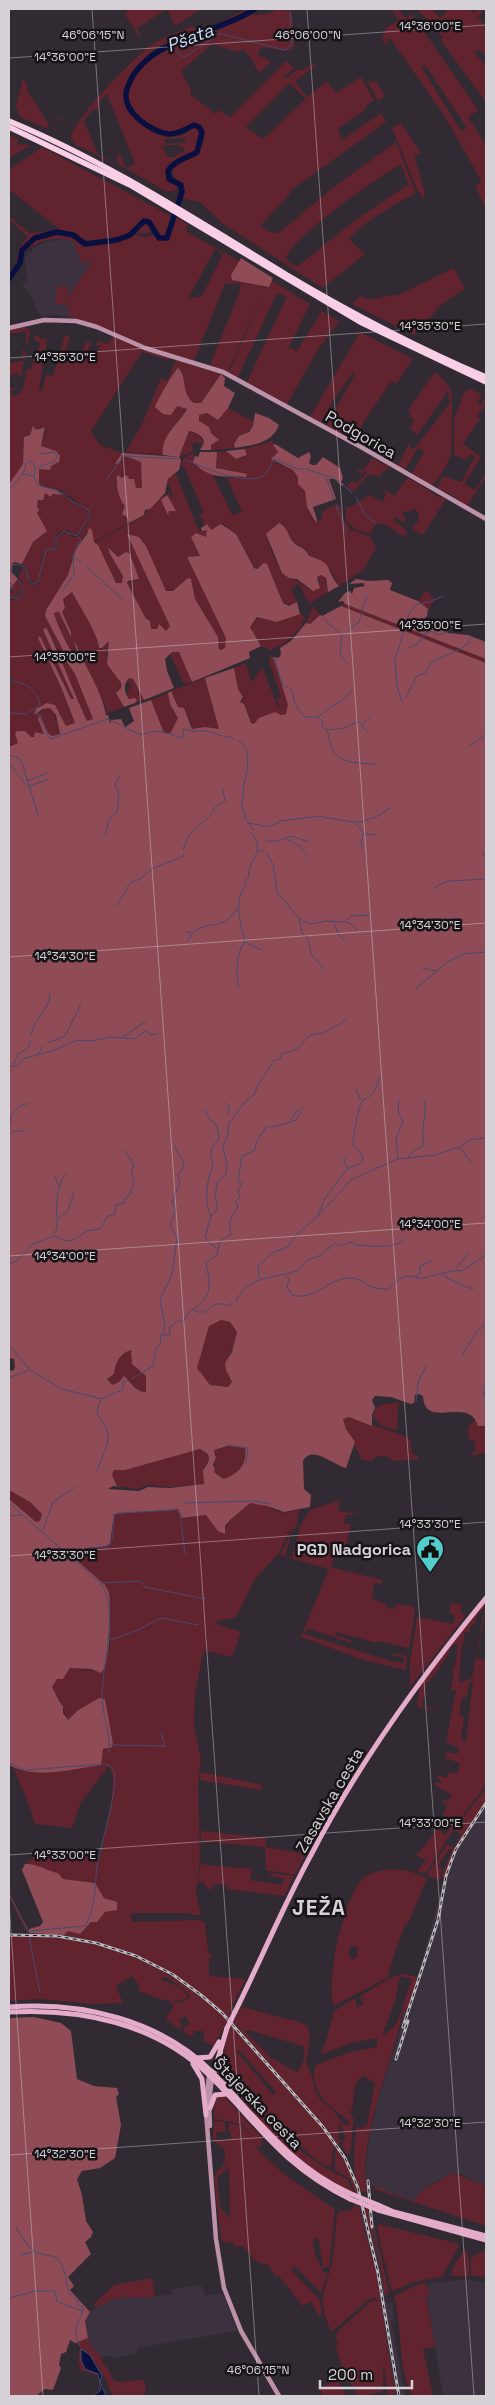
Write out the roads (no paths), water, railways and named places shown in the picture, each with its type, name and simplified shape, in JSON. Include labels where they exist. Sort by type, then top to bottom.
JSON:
[{"type":"highway","points":[[9,121],[102,164],[360,322],[486,382]]},
{"type":"highway","points":[[9,127],[168,204]]},
{"type":"highway","points":[[184,214],[324,296],[404,339],[486,377]]},
{"type":"main road","name":"Podgorica","points":[[9,328],[40,320],[62,319],[83,322],[145,348],[223,372],[344,437],[486,519]]},
{"type":"main road","name":"Zasavska cesta","points":[[211,2074],[220,2044],[235,2012],[303,1870],[346,1791],[412,1692],[486,1598]]},
{"type":"main road","name":"Štajerska cesta","points":[[9,2007],[45,2006],[74,2008],[122,2019],[159,2035],[196,2058],[291,2157],[349,2196]]},
{"type":"main road","name":"Štajerska cesta","points":[[9,2012],[59,2012],[105,2019],[152,2036],[211,2074],[288,2160],[317,2181],[378,2208],[486,2240]]},
{"type":"main road","points":[[196,2058],[210,2057],[220,2044]]},
{"type":"main road","points":[[220,2044],[223,2076],[238,2100]]},
{"type":"main road","points":[[188,2058],[201,2076],[218,2255],[227,2297],[241,2331],[279,2396]]},
{"type":"main road","points":[[206,2115],[211,2074]]},
{"type":"main road","points":[[211,2074],[211,2172]]},
{"type":"main road","points":[[210,2108],[215,2094],[227,2094]]},
{"type":"main road","name":"Štajerska cesta","points":[[378,2208],[486,2236]]},
{"type":"waterway","name":"Pšata","points":[[9,279],[20,263],[22,250],[35,238],[57,232],[73,235],[85,244],[117,240],[130,235],[144,221],[149,222],[159,238],[167,238],[182,192],[181,185],[169,179],[168,171],[177,162],[197,152],[202,132],[199,127],[194,125],[179,132],[169,134],[146,125],[132,112],[128,105],[127,89],[135,72],[148,59],[164,48],[239,18],[255,9]]},
{"type":"waterway","points":[[167,45],[185,57],[217,35],[222,34],[285,50],[292,44],[290,9]]},
{"type":"waterway","points":[[39,454],[55,452],[57,457],[54,462],[40,466]]},
{"type":"waterway","points":[[106,480],[124,456],[179,459]]},
{"type":"waterway","points":[[186,460],[224,474],[246,479],[263,476],[268,471],[273,459],[298,469],[306,469],[333,478],[352,493]]},
{"type":"waterway","points":[[9,490],[23,474],[26,464],[31,461],[35,466],[34,476],[38,485],[64,493],[70,500],[88,510],[90,516],[77,536],[64,531],[56,538],[56,549],[46,549],[38,582],[34,584],[29,581],[25,567],[18,564],[12,565],[12,572],[21,584],[22,590],[18,598],[9,597]]},
{"type":"waterway","points":[[23,474],[33,476]]},
{"type":"waterway","points":[[326,477],[334,500]]},
{"type":"waterway","points":[[356,497],[365,515],[376,523]]},
{"type":"waterway","points":[[336,505],[346,531]]},
{"type":"waterway","points":[[62,592],[74,574],[73,555],[81,540],[78,537]]},
{"type":"waterway","points":[[75,557],[82,563]]},
{"type":"waterway","points":[[86,566],[123,600]]},
{"type":"waterway","points":[[9,581],[13,587],[9,591]]},
{"type":"waterway","points":[[349,630],[359,622],[367,595]]},
{"type":"waterway","points":[[402,701],[397,686],[395,660],[409,614],[415,605],[443,596]]},
{"type":"waterway","points":[[323,618],[342,636],[340,654],[347,663]]},
{"type":"waterway","points":[[408,648],[418,644],[425,634],[431,631],[438,635],[448,632]]},
{"type":"waterway","points":[[406,697],[417,676],[425,673],[432,662],[469,643],[471,635]]},
{"type":"waterway","points":[[272,658],[275,659],[282,684],[293,692],[295,703],[304,717],[318,717],[323,722],[322,727],[327,730],[334,752],[339,757],[350,762],[377,764]]},
{"type":"waterway","points":[[9,677],[12,682],[22,683],[34,691],[40,705],[27,714],[9,713]]},
{"type":"waterway","points":[[318,717],[352,690]]},
{"type":"waterway","points":[[36,710],[50,739],[108,719],[141,735],[150,732],[160,732],[170,733],[178,738],[184,736],[183,730],[186,729],[229,736],[234,740]]},
{"type":"waterway","points":[[363,724],[371,716]]},
{"type":"waterway","points":[[328,730],[344,728],[359,721],[367,732]]},
{"type":"waterway","points":[[469,746],[486,735]]},
{"type":"waterway","points":[[239,741],[247,751],[248,758],[241,803],[246,819],[253,830]]},
{"type":"waterway","points":[[9,755],[19,758],[22,763],[38,815]]},
{"type":"waterway","points":[[9,763],[26,785]]},
{"type":"waterway","points":[[27,781],[47,773]]},
{"type":"waterway","points":[[105,835],[109,819],[117,812],[119,792],[115,785],[120,775]]},
{"type":"waterway","points":[[28,787],[48,779]]},
{"type":"waterway","points":[[183,849],[189,835],[215,811],[213,809],[225,801],[223,790]]},
{"type":"waterway","points":[[249,823],[268,827],[281,821],[318,816],[360,822],[376,817],[390,808]]},
{"type":"waterway","points":[[355,823],[364,833],[361,842],[362,849]]},
{"type":"waterway","points":[[238,987],[238,957],[245,942],[239,905],[242,891],[246,885],[245,881],[249,876],[249,870],[256,856],[258,845],[251,833]]},
{"type":"waterway","points":[[365,834],[377,835]]},
{"type":"waterway","points":[[266,841],[278,841],[291,836],[309,842]]},
{"type":"waterway","points":[[287,839],[299,846],[307,855]]},
{"type":"waterway","points":[[258,850],[264,852]]},
{"type":"waterway","points":[[266,852],[273,864],[277,892],[299,918],[302,933],[308,939],[311,954],[323,968]]},
{"type":"waterway","points":[[117,906],[130,883],[140,879],[152,869],[183,856],[184,853]]},
{"type":"waterway","points":[[482,853],[486,856]]},
{"type":"waterway","points":[[434,888],[448,881],[486,879]]},
{"type":"waterway","points":[[187,941],[200,928],[227,920],[237,908]]},
{"type":"waterway","points":[[300,919],[311,924],[327,921],[344,922],[351,916],[370,915]]},
{"type":"waterway","points":[[346,922],[357,930]]},
{"type":"waterway","points":[[334,923],[338,934],[345,941]]},
{"type":"waterway","points":[[186,932],[193,933]]},
{"type":"waterway","points":[[245,942],[262,950]]},
{"type":"waterway","points":[[416,989],[447,962],[463,954],[486,952]]},
{"type":"waterway","points":[[422,968],[436,971]]},
{"type":"waterway","points":[[31,1035],[35,1024],[47,1005],[50,994]]},
{"type":"waterway","points":[[48,1043],[65,1036],[81,1004]]},
{"type":"waterway","points":[[218,1249],[209,1243],[205,1237],[211,1216],[217,1209],[215,1197],[217,1183],[226,1175],[227,1165],[223,1146],[227,1137],[229,1123],[246,1101],[254,1095],[274,1060],[280,1059],[282,1054],[297,1049],[310,1035],[323,1033],[347,1018]]},
{"type":"waterway","points":[[123,1037],[146,1021]]},
{"type":"waterway","points":[[9,1067],[17,1066],[23,1059],[54,1050],[77,1040],[93,1041],[110,1037],[135,1039],[145,1031],[152,1035],[157,1034]]},
{"type":"waterway","points":[[13,1065],[19,1053],[28,1048],[31,1041]]},
{"type":"waterway","points":[[37,1056],[43,1046]]},
{"type":"waterway","points":[[318,1215],[325,1198],[347,1169],[363,1162],[362,1155],[353,1145],[356,1122],[360,1105],[371,1095],[377,1086],[380,1076]]},
{"type":"waterway","points":[[356,1090],[361,1100]]},
{"type":"waterway","points":[[398,1159],[396,1138],[403,1122],[398,1111],[399,1100]]},
{"type":"waterway","points":[[408,1157],[418,1148],[424,1146],[425,1100]]},
{"type":"waterway","points":[[9,1130],[11,1116],[19,1107],[28,1103]]},
{"type":"waterway","points":[[224,1103],[229,1106],[228,1115]]},
{"type":"waterway","points":[[291,1120],[297,1111],[302,1109]]},
{"type":"waterway","points":[[205,1110],[210,1120],[217,1125],[219,1138],[211,1152],[213,1168],[207,1192],[207,1205],[211,1216]]},
{"type":"waterway","points":[[132,1379],[153,1366],[156,1348],[160,1345],[161,1334],[170,1336],[169,1328],[177,1321],[184,1321],[190,1311],[206,1297],[209,1287],[206,1262],[217,1255],[221,1241],[231,1235],[230,1222],[238,1205],[235,1202],[240,1197],[238,1191],[242,1183],[238,1181],[242,1156],[255,1150],[256,1143],[266,1127],[277,1126],[296,1120],[301,1112]]},
{"type":"waterway","points":[[9,1134],[15,1131],[25,1131]]},
{"type":"waterway","points":[[259,1278],[258,1266],[272,1253],[288,1247],[296,1235],[318,1216],[352,1179],[398,1159],[435,1155],[460,1147],[469,1140],[486,1138]]},
{"type":"waterway","points":[[163,1333],[165,1327],[160,1299],[172,1274],[177,1238],[170,1226],[176,1209],[172,1202],[180,1183],[178,1174],[182,1171],[184,1161],[179,1156],[175,1146]]},
{"type":"waterway","points":[[460,1148],[472,1163]]},
{"type":"waterway","points":[[9,1264],[17,1261],[33,1244],[54,1236],[66,1241],[73,1240],[87,1231],[100,1229],[108,1216],[115,1214],[116,1205],[124,1203],[126,1197],[130,1195],[134,1181],[131,1171],[134,1165],[125,1150]]},
{"type":"waterway","points":[[344,1158],[347,1169]]},
{"type":"waterway","points":[[57,1218],[58,1195],[65,1174]]},
{"type":"waterway","points":[[55,1176],[59,1187]]},
{"type":"waterway","points":[[54,1235],[57,1228],[57,1220],[68,1211],[74,1192]]},
{"type":"waterway","points":[[286,1274],[298,1270],[306,1261],[321,1255],[335,1243],[338,1246],[353,1242],[355,1245],[380,1246],[398,1244],[404,1241]]},
{"type":"waterway","points":[[457,1268],[468,1253]]},
{"type":"waterway","points":[[236,1301],[240,1294],[250,1285],[262,1279],[284,1274],[289,1279],[287,1287],[292,1295],[300,1296],[314,1293],[333,1282],[347,1278],[359,1280],[372,1287],[388,1290],[403,1277],[423,1278],[462,1271],[486,1255]]},
{"type":"waterway","points":[[416,1277],[420,1273],[420,1266],[431,1261]]},
{"type":"waterway","points":[[443,1275],[473,1289]]},
{"type":"waterway","points":[[194,1310],[205,1312],[215,1304],[228,1306],[232,1303]]},
{"type":"waterway","points":[[462,1355],[477,1331],[486,1324]]},
{"type":"waterway","points":[[9,1345],[30,1370],[62,1389],[102,1399],[123,1389],[123,1381],[127,1381]]},
{"type":"waterway","points":[[416,1402],[418,1382],[426,1366]]},
{"type":"waterway","points":[[9,1378],[29,1370]]},
{"type":"waterway","points":[[484,1397],[486,1377]]},
{"type":"waterway","points":[[97,1470],[108,1440],[107,1430],[97,1412],[101,1400]]},
{"type":"waterway","points":[[227,1445],[248,1448],[246,1464]]},
{"type":"waterway","points":[[43,1530],[53,1502],[75,1487]]},
{"type":"waterway","points":[[184,1503],[254,1501],[270,1504]]},
{"type":"waterway","points":[[9,1503],[100,1583],[106,1593],[109,1606],[109,1621],[102,1696],[109,1739],[109,1753]]},
{"type":"waterway","points":[[73,1557],[91,1548],[108,1546],[112,1540],[114,1516],[117,1513],[176,1510],[180,1513],[185,1554]]},
{"type":"waterway","points":[[9,1516],[22,1515]]},
{"type":"waterway","points":[[102,1583],[141,1581],[145,1587],[206,1599]]},
{"type":"waterway","points":[[107,1641],[136,1631],[161,1618],[198,1625]]},
{"type":"waterway","points":[[111,1745],[165,1746],[161,1731]]},
{"type":"waterway","points":[[9,1763],[25,1770],[105,1764],[110,1766],[115,1772],[111,1806],[98,1861],[92,1911],[89,1919],[85,1926],[30,1931]]},
{"type":"waterway","points":[[9,1894],[29,1932]]},
{"type":"waterway","points":[[29,1936],[40,1993]]},
{"type":"waterway","points":[[16,2227],[29,2247],[34,2251],[59,2260],[68,2288],[73,2297],[78,2301],[78,2305],[84,2308],[83,2311]]},
{"type":"waterway","points":[[21,2255],[34,2252]]},
{"type":"waterway","points":[[9,2298],[36,2291],[55,2291],[57,2302],[83,2311],[76,2332],[80,2346]]},
{"type":"railway","points":[[403,2027],[438,1920],[446,1876],[451,1862],[456,1849],[486,1803]]},
{"type":"railway","points":[[9,1935],[57,1936],[96,1943],[136,1956],[172,1974],[222,2013],[323,2127],[345,2158],[358,2188],[378,2273],[399,2396]]},
{"type":"railway","points":[[396,2059],[408,2021]]},
{"type":"railway","points":[[368,2181],[372,2227]]},
{"type":"place","name":"PGD Nadgorica","points":[[430,1573]]},
{"type":"district","name":"JEŽA","points":[[319,1908]]}]
